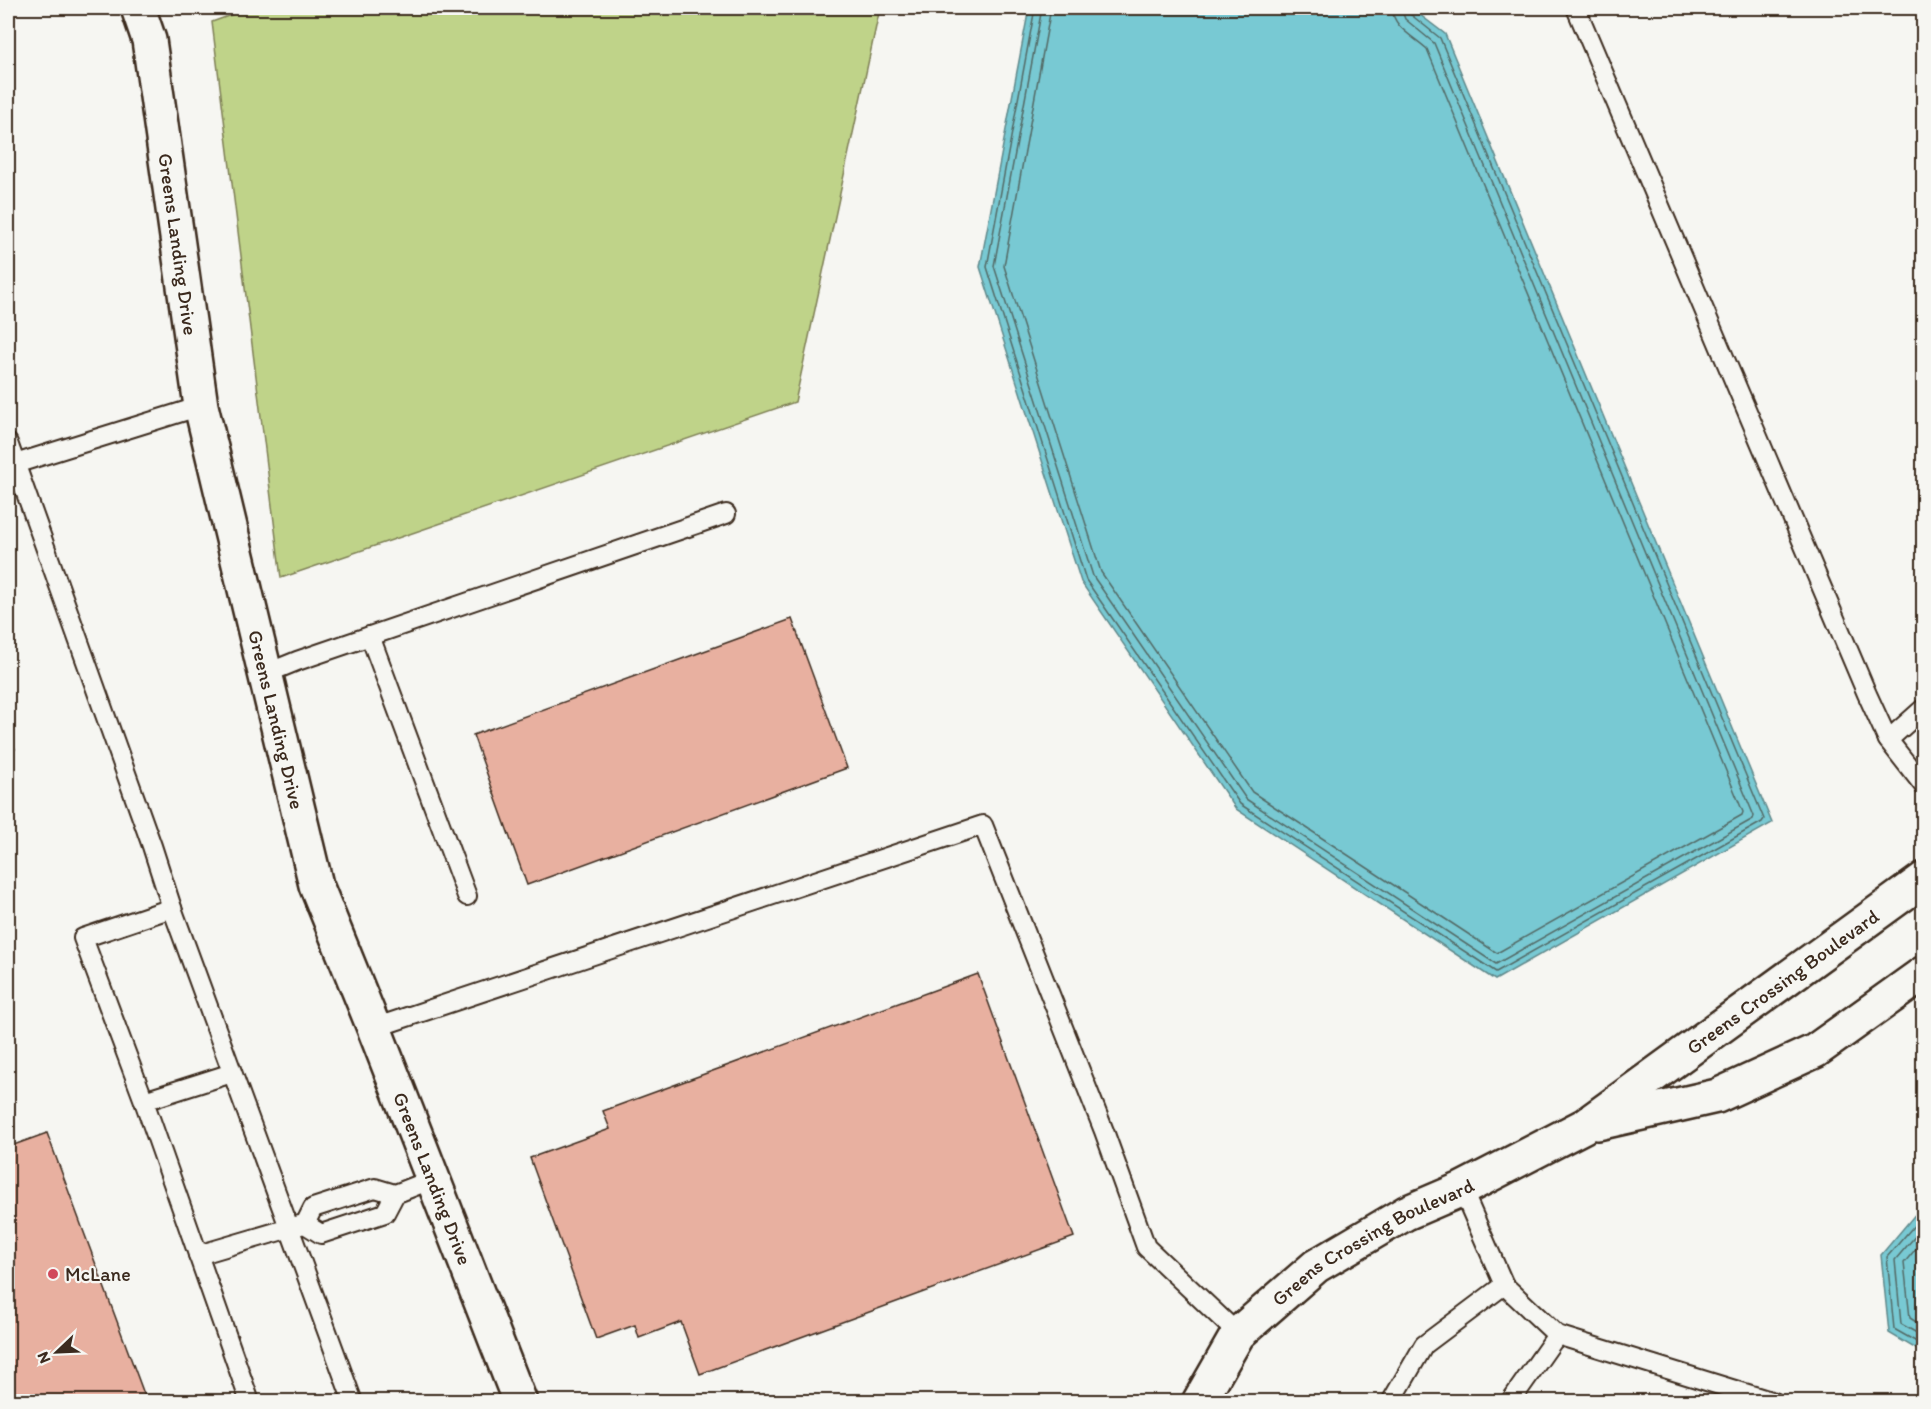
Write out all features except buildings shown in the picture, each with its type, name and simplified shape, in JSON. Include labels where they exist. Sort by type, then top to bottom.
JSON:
[{"type":"street","name":"Greens Landing Drive","points":[[138,8],[149,40],[201,406],[316,885],[520,1401]]},
{"type":"street","name":"Greens Crossing Boulevard","points":[[1199,1401],[1238,1334],[1316,1266],[1406,1214],[1462,1189],[1584,1125],[1923,879]]},
{"type":"street","name":"Greens Crossing Boulevard","points":[[1584,1125],[1717,1096],[1815,1051],[1923,973]]},
{"type":"lane","points":[[1576,8],[1862,683],[1888,740],[1923,786]]},
{"type":"lane","points":[[15,464],[201,406]]},
{"type":"lane","points":[[8,443],[232,1073],[297,1225],[353,1401]]},
{"type":"lane","points":[[265,674],[726,514]]},
{"type":"lane","points":[[370,636],[466,896]]},
{"type":"lane","points":[[1888,740],[1923,708]]},
{"type":"lane","points":[[374,1028],[983,825],[1104,1131],[1146,1248],[1238,1334]]},
{"type":"lane","points":[[172,908],[83,938],[144,1101],[250,1401]]},
{"type":"lane","points":[[144,1101],[232,1073]]},
{"type":"lane","points":[[198,1255],[297,1225],[313,1208],[375,1188],[395,1194],[433,1179]]},
{"type":"lane","points":[[1462,1189],[1504,1285],[1557,1335],[1774,1401]]},
{"type":"lane","points":[[297,1225],[321,1233],[385,1213],[395,1194]]},
{"type":"lane","points":[[1391,1401],[1424,1345],[1504,1285]]},
{"type":"lane","points":[[1510,1401],[1557,1335]]},
{"type":"green space","points":[[250,8],[880,8],[795,402],[281,578],[212,22]]},
{"type":"water","points":[[1029,8],[1411,8],[1445,34],[1772,823],[1495,980],[1236,809],[1081,582],[980,267]]},
{"type":"water","points":[[1923,1205],[1923,1353],[1889,1333],[1881,1255]]},
{"type":"place","name":"McLane","points":[[53,1274]]}]
